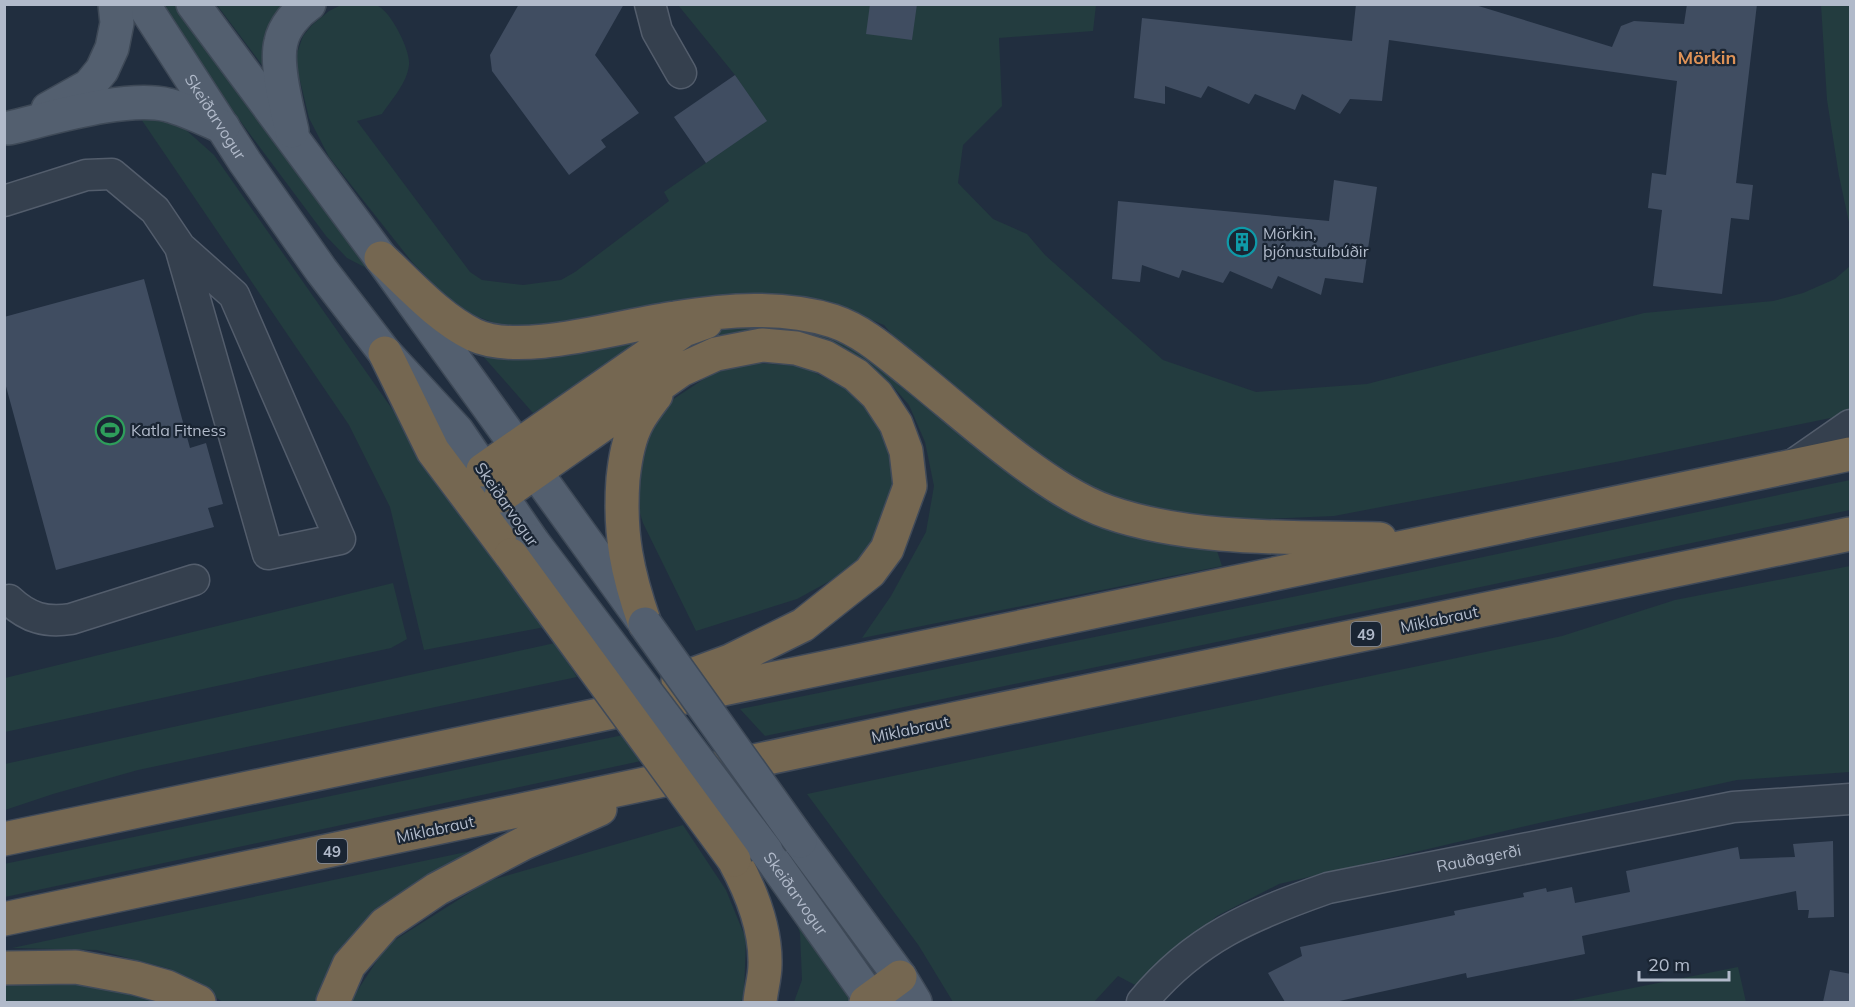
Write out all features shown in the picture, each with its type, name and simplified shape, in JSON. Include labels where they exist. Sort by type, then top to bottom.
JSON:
[{"type":"highway","points":[[381,258],[452,321],[476,336],[500,343],[541,342],[674,318],[735,310],[791,312],[834,321],[874,342],[1022,462],[1066,491],[1106,511],[1160,526],[1247,535],[1436,541]]},
{"type":"highway","points":[[492,483],[516,446],[684,330],[735,310]]},
{"type":"highway","points":[[492,483],[535,472],[681,370],[716,354],[762,345],[796,348],[825,357],[856,375],[877,394],[896,424],[906,451],[910,486],[886,549],[870,572],[803,625],[730,661],[570,720]]},
{"type":"highway","points":[[385,353],[433,450],[522,548],[734,860],[750,890],[760,923],[765,964],[760,1002]]},
{"type":"highway","points":[[645,624],[634,594],[626,561],[621,524],[626,456],[637,422],[666,381]]},
{"type":"highway","points":[[4,839],[1851,454]]},
{"type":"highway","name":"Miklabraut","points":[[4,919],[1851,534]]},
{"type":"highway","points":[[333,1002],[348,965],[386,924],[402,912],[437,889],[524,843],[660,782]]},
{"type":"highway","points":[[4,969],[76,967],[135,978],[199,1002]]},
{"type":"highway","points":[[870,1001],[908,990]]},
{"type":"main road","points":[[7,128],[89,86],[102,70],[112,48],[117,23],[115,4]]},
{"type":"main road","name":"Skeiðarvogur","points":[[143,4],[223,128],[321,270],[385,353],[457,431],[492,483],[522,548],[766,851],[870,1001]]},
{"type":"main road","name":"Skeiðarvogur","points":[[193,4],[381,258],[908,990]]},
{"type":"main road","points":[[295,141],[283,93],[280,42],[290,23],[309,4]]},
{"type":"main road","points":[[7,128],[118,104],[139,102],[166,105],[187,111],[223,128]]},
{"type":"street","points":[[650,4],[657,31],[681,73]]},
{"type":"street","points":[[4,201],[86,175],[112,174],[118,176],[155,210],[180,247],[234,295],[340,539],[268,554],[180,247]]},
{"type":"street","points":[[1791,466],[1851,425]]},
{"type":"street","name":"Miklabraut","points":[[1816,541],[1851,546]]},
{"type":"street","points":[[9,600],[31,616],[57,621],[71,619],[194,580]]},
{"type":"street","name":"Rauðagerði","points":[[1142,1002],[1195,950],[1230,928],[1282,904],[1328,888],[1733,807],[1851,799]]},
{"type":"green space","points":[[161,5],[178,5],[220,69],[374,272],[347,258],[326,236],[185,47]]},
{"type":"green space","points":[[217,5],[284,5],[267,42],[262,65]]},
{"type":"green space","points":[[341,5],[378,6],[389,16],[399,32],[409,59],[408,72],[382,114],[357,121],[470,272],[482,280],[523,285],[561,280],[575,272],[669,201],[664,192],[766,121],[735,75],[678,5],[1096,5],[1093,31],[999,38],[1002,106],[963,145],[958,183],[993,219],[1027,234],[1045,255],[1163,360],[1256,392],[1367,384],[1644,313],[1773,301],[1803,293],[1835,279],[1850,266],[1850,414],[1334,516],[1189,522],[1082,486],[1001,431],[902,347],[884,325],[824,301],[731,295],[594,319],[505,327],[457,309],[412,262],[329,157],[309,118],[297,68],[297,53],[303,36],[312,25],[329,11]]},
{"type":"green space","points":[[1821,5],[1850,5],[1850,227],[1827,100]]},
{"type":"green space","points":[[139,116],[176,121],[214,155],[545,627],[424,650],[390,507],[349,425]]},
{"type":"green space","points":[[762,319],[816,328],[870,351],[942,413],[1216,548],[1222,566],[862,638],[891,596],[926,532],[934,486],[925,442],[909,405],[889,382],[848,353],[667,357],[710,331]]},
{"type":"green space","points":[[655,337],[533,413],[467,338]]},
{"type":"green space","points":[[753,363],[802,366],[852,392],[881,425],[895,455],[890,511],[873,545],[850,570],[797,599],[696,631],[643,523],[635,497],[652,423],[675,398],[713,373]]},
{"type":"green space","points":[[1850,480],[1850,510],[765,736],[740,709],[1312,593]]},
{"type":"green space","points":[[1850,566],[1850,772],[1737,780],[1539,823],[1279,884],[1217,916],[1135,985],[1118,976],[1094,1002],[953,1002],[919,946],[807,794],[1562,636],[1675,600]]},
{"type":"green space","points":[[393,583],[407,639],[391,648],[5,732],[5,678]]},
{"type":"green space","points":[[555,643],[577,677],[138,770],[5,810],[5,764]]},
{"type":"green space","points":[[623,735],[641,761],[5,897],[4,864]]},
{"type":"green space","points":[[683,825],[726,890],[746,939],[744,994],[741,1002],[350,1002],[387,945],[488,881]]},
{"type":"green space","points":[[485,848],[322,1002],[223,1002],[170,969],[97,950],[12,948]]},
{"type":"green space","points":[[787,894],[857,1002],[794,1002],[802,980],[800,933]]},
{"type":"green space","points":[[1738,967],[1746,1002],[1563,1002]]},
{"type":"green space","points":[[102,980],[172,1002],[5,1002],[5,983]]},
{"type":"building","points":[[519,4],[624,4],[595,55],[639,113],[601,140],[606,147],[569,175],[492,71],[490,55]]},
{"type":"building","points":[[870,4],[917,4],[912,40],[866,34]]},
{"type":"building","points":[[1356,4],[1472,4],[1612,47],[1621,26],[1634,21],[1684,24],[1687,4],[1757,4],[1736,183],[1753,185],[1749,220],[1731,218],[1722,294],[1653,286],[1662,210],[1648,208],[1652,173],[1666,175],[1677,81],[1389,40],[1382,101],[1350,99],[1340,114],[1302,94],[1295,110],[1255,94],[1249,104],[1208,86],[1201,98],[1165,86],[1165,104],[1134,98],[1142,18],[1352,41]]},
{"type":"building","points":[[735,75],[767,121],[706,163],[674,117]]},
{"type":"building","name":"Mörkin, þjónustuíbúðir","points":[[1334,180],[1377,187],[1363,283],[1325,278],[1321,295],[1278,276],[1272,289],[1230,271],[1223,283],[1182,270],[1179,278],[1142,265],[1140,282],[1112,279],[1118,201],[1329,221]]},
{"type":"building","points":[[144,279],[190,448],[206,443],[223,504],[208,508],[214,527],[56,570],[4,379],[4,317]]},
{"type":"building","points":[[1833,841],[1834,917],[1808,918],[1809,910],[1798,910],[1796,891],[1582,936],[1585,954],[1467,978],[1466,973],[1335,1002],[1285,1002],[1268,973],[1302,956],[1300,947],[1455,915],[1454,911],[1524,897],[1523,893],[1546,888],[1547,892],[1572,887],[1575,903],[1630,892],[1626,871],[1738,847],[1740,859],[1795,857],[1793,844]]},
{"type":"building","points":[[1830,970],[1851,974],[1851,1002],[1823,1002]]},
{"type":"place","name":"Mörkin, þjónustuíbúðir","points":[[1242,242]]},
{"type":"place","name":"Katla Fitness","points":[[110,430]]},
{"type":"district","name":"Mörkin","points":[[1707,57]]}]
